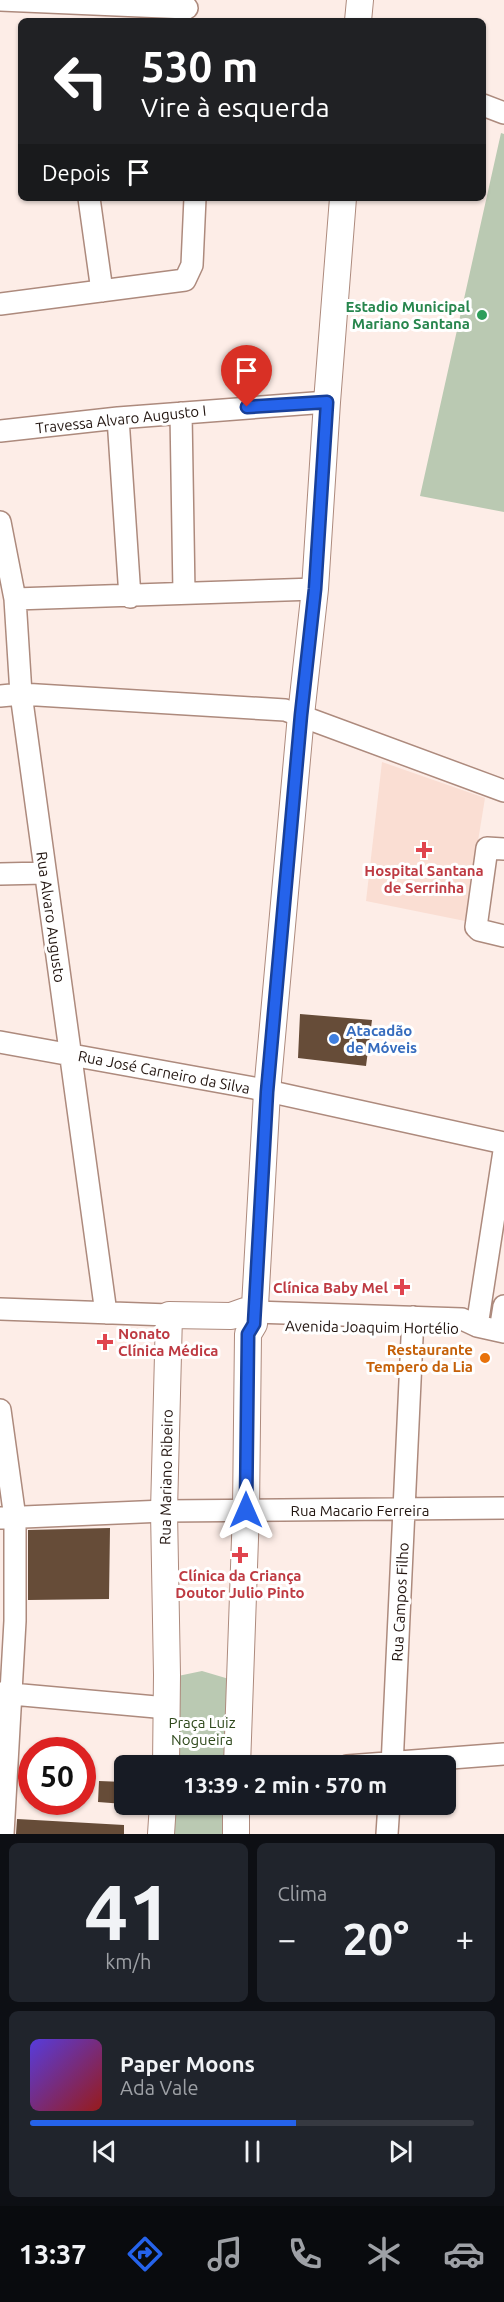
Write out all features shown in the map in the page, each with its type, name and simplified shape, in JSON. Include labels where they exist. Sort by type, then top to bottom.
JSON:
[{"type":"main road","points":[[345,18],[346,0]]},
{"type":"main road","points":[[358,18],[360,0]]},
{"type":"main road","points":[[326,331],[331,201]]},
{"type":"main road","points":[[238,1755],[246,1510],[246,1320],[261,1090],[293,712],[307,589],[326,331],[343,201]]},
{"type":"main road","name":"Avenida Joaquim Hortélio","points":[[169,1315],[246,1320]]},
{"type":"main road","name":"Rua Mariano Ribeiro","points":[[168,1708],[164,1510],[169,1315]]},
{"type":"main road","points":[[166,1755],[168,1708]]},
{"type":"main road","points":[[161,1834],[162,1815]]},
{"type":"main road","points":[[236,1815],[236,1834]]},
{"type":"street","points":[[0,0],[62,8],[187,10]]},
{"type":"street","points":[[486,93],[504,100]]},
{"type":"street","points":[[486,106],[504,113]]},
{"type":"street","points":[[89,201],[102,291]]},
{"type":"street","points":[[0,304],[186,280],[192,265],[195,201]]},
{"type":"street","name":"Travessa Alvaro Augusto I","points":[[0,431],[118,418],[320,402]]},
{"type":"street","points":[[181,413],[184,593]]},
{"type":"street","points":[[118,418],[130,597]]},
{"type":"street","name":"Rua Alvaro Augusto","points":[[0,522],[15,599],[10,695],[45,873],[106,1312]]},
{"type":"street","points":[[15,599],[130,597],[307,589]]},
{"type":"street","points":[[10,695],[293,712],[504,791]]},
{"type":"street","points":[[504,849],[487,848],[476,925],[479,930],[504,936]]},
{"type":"street","points":[[0,874],[45,873]]},
{"type":"street","name":"Rua José Carneiro da Silva","points":[[0,1042],[261,1090],[504,1143]]},
{"type":"street","points":[[477,1326],[504,1151]]},
{"type":"street","points":[[502,1331],[504,1306]]},
{"type":"street","name":"Avenida Joaquim Hortélio","points":[[0,1309],[169,1315]]},
{"type":"street","name":"Avenida Joaquim Hortélio","points":[[246,1320],[413,1324],[461,1331],[477,1326],[502,1331]]},
{"type":"street","name":"Rua Campos Filho","points":[[392,1755],[413,1324]]},
{"type":"street","points":[[0,1410],[15,1621],[6,1693],[3,1834]]},
{"type":"street","name":"Rua Macario Ferreira","points":[[7,1518],[164,1510],[504,1508]]},
{"type":"street","points":[[6,1693],[168,1708]]},
{"type":"street","points":[[456,1758],[504,1754]]},
{"type":"street","points":[[387,1834],[388,1815]]},
{"type":"shaded area","name":"Hospital Santana de Serrinha","points":[[382,762],[485,798],[465,921],[366,901]]},
{"type":"green space","name":"Estadio Municipal Mariano Santana","points":[[501,133],[504,134],[504,512],[420,496]]},
{"type":"green space","name":"Praça Luiz Nogueira","points":[[202,1671],[229,1679],[228,1755],[174,1755],[178,1676]]},
{"type":"green space","points":[[170,1815],[227,1815],[227,1834],[169,1834]]},
{"type":"building","name":"Atacadão de Móveis","points":[[300,1014],[372,1020],[366,1066],[298,1058]]},
{"type":"building","points":[[110,1528],[109,1599],[28,1600],[28,1530]]},
{"type":"building","points":[[99,1781],[114,1782],[114,1803],[98,1802]]},
{"type":"building","points":[[17,1819],[124,1825],[124,1834],[16,1834]]},
{"type":"place","name":"Estadio Municipal Mariano Santana","points":[[482,315]]},
{"type":"place","name":"Hospital Santana de Serrinha","points":[[424,850]]},
{"type":"place","name":"Atacadão de Móveis","points":[[334,1039]]},
{"type":"place","name":"Clínica Baby Mel","points":[[402,1287]]},
{"type":"place","name":"Nonato Clínica Médica","points":[[105,1342]]},
{"type":"place","name":"Restaurante Tempero da Lia","points":[[485,1358]]},
{"type":"place","name":"Clínica da Criança Doutor Julio Pinto","points":[[240,1555]]},
{"type":"route","points":[[246,1510],[248,1334],[254,1324],[267,1092],[301,715],[315,589],[327,402],[247,407]]}]
